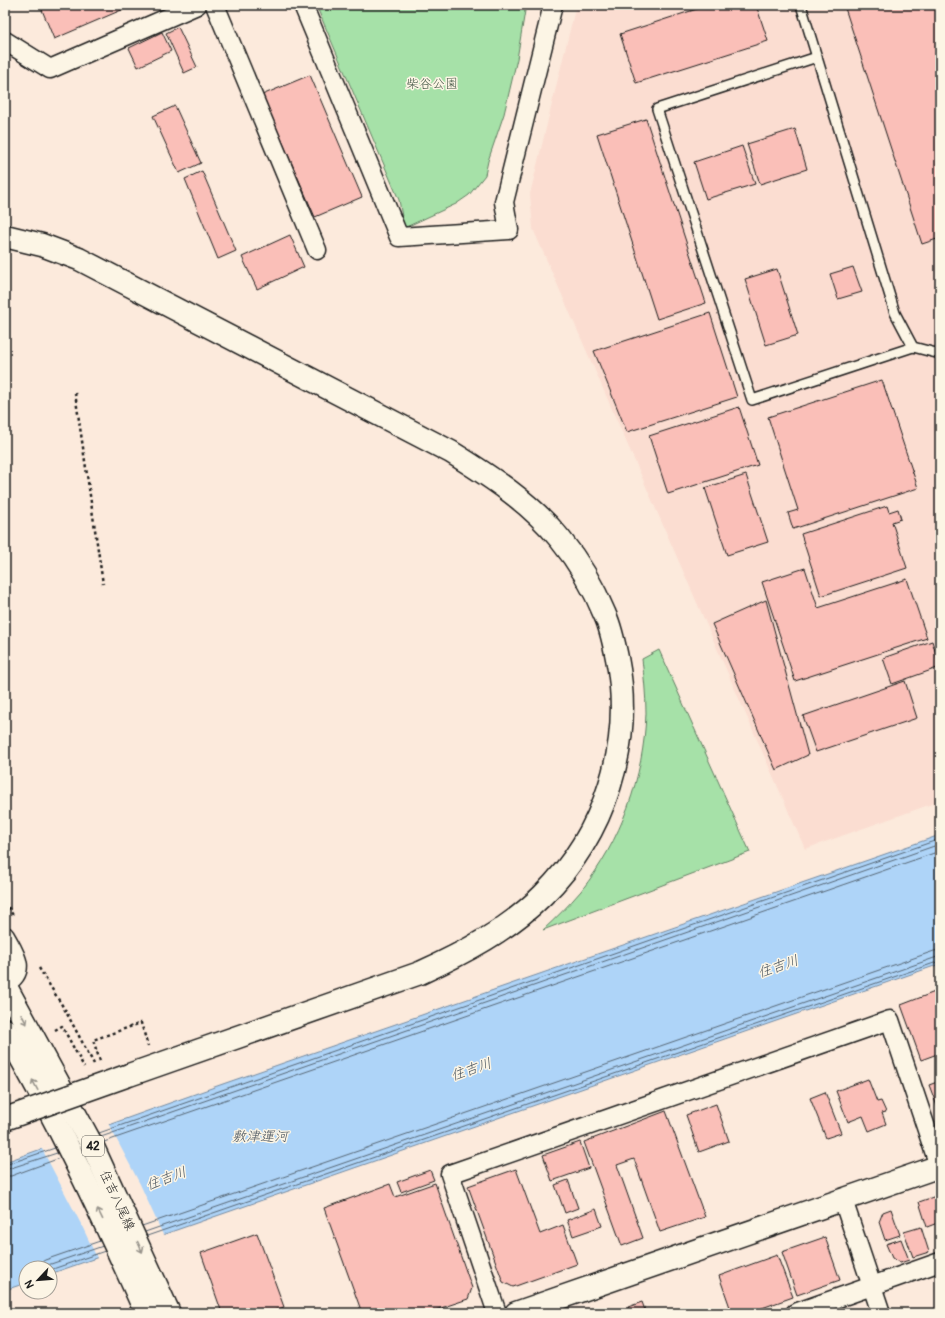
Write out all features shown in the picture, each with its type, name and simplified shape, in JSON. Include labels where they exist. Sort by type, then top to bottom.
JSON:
[{"type":"street","points":[[5,41],[50,69],[197,5]]},
{"type":"street","points":[[215,5],[317,250]]},
{"type":"street","points":[[303,5],[399,237],[509,230],[504,202],[552,5]]},
{"type":"street","points":[[5,236],[42,245],[79,259],[451,452],[504,486],[519,498],[548,526],[563,543],[582,570],[606,616],[621,680],[622,718],[612,779],[593,828],[579,852],[543,896],[520,916],[483,942],[440,964],[392,983],[5,1119]]},
{"type":"street","points":[[5,936],[19,966],[16,976],[5,984]]},
{"type":"street","name":"住吉八尾線","points":[[5,984],[92,1145],[169,1313]]},
{"type":"street","points":[[497,1313],[450,1174],[890,1020],[940,1166],[516,1313]]},
{"type":"street","name":"住吉八尾線","points":[[5,1030],[21,1057],[71,1154],[146,1313]]},
{"type":"street","points":[[842,1200],[881,1313]]},
{"type":"street","points":[[795,1313],[940,1262]]},
{"type":"lane","points":[[801,5],[895,313],[913,347]]},
{"type":"lane","points":[[817,57],[657,109],[752,400],[913,347],[940,354]]},
{"type":"path","points":[[75,393],[103,584]]},
{"type":"path","points":[[72,1023],[94,1065]]},
{"type":"path","points":[[102,1068],[93,1040],[141,1024],[149,1048]]},
{"type":"path","points":[[55,1030],[62,1026],[86,1071]]},
{"type":"shaded area","points":[[576,5],[940,5],[940,801],[805,849],[533,229],[530,194]]},
{"type":"green space","name":"柴谷公園","points":[[316,5],[526,5],[517,59],[504,114],[488,161],[485,175],[469,195],[456,204],[404,228],[399,200]]},
{"type":"green space","points":[[659,650],[750,852],[543,930],[581,891],[595,872],[619,830],[628,807],[641,761],[646,713],[642,659]]},
{"type":"water","name":"敷津運河","points":[[940,835],[940,964],[58,1271],[58,1260],[18,1260],[18,1286],[5,1290],[5,1162],[220,1085]]},
{"type":"pier","points":[[108,1123],[140,1184],[164,1237],[98,1260],[41,1147]]},
{"type":"building","points":[[40,5],[133,5],[54,39]]},
{"type":"building","points":[[709,5],[756,5],[768,41],[636,83],[620,34]]},
{"type":"building","points":[[844,5],[940,5],[940,238],[922,244]]},
{"type":"building","points":[[178,27],[197,67],[184,73],[166,33]]},
{"type":"building","points":[[162,32],[171,51],[138,67],[129,48]]},
{"type":"building","points":[[310,75],[362,197],[315,217],[262,95]]},
{"type":"building","points":[[175,106],[201,163],[179,173],[153,116]]},
{"type":"building","points":[[646,119],[706,303],[657,319],[597,134]]},
{"type":"building","points":[[795,129],[807,169],[760,184],[747,144]]},
{"type":"building","points":[[742,146],[755,184],[706,199],[694,162]]},
{"type":"building","points":[[202,171],[236,251],[218,259],[185,179]]},
{"type":"building","points":[[290,235],[304,267],[257,289],[242,257]]},
{"type":"building","points":[[853,267],[862,292],[838,299],[830,274]]},
{"type":"building","points":[[777,269],[798,335],[766,345],[745,279]]},
{"type":"building","points":[[710,313],[737,397],[627,432],[594,351]]},
{"type":"building","points":[[882,380],[918,488],[793,529],[788,513],[798,510],[768,417]]},
{"type":"building","points":[[739,407],[758,465],[668,494],[649,436]]},
{"type":"building","points":[[746,475],[768,542],[727,555],[705,488]]},
{"type":"building","points":[[887,506],[889,512],[898,509],[901,519],[892,522],[907,568],[821,596],[801,534]]},
{"type":"building","points":[[805,568],[818,608],[907,579],[927,638],[795,681],[762,582]]},
{"type":"building","points":[[766,600],[808,755],[776,770],[712,624]]},
{"type":"building","points":[[932,641],[940,667],[892,684],[883,658]]},
{"type":"building","points":[[905,681],[917,718],[816,752],[803,716]]},
{"type":"building","points":[[940,990],[940,1053],[921,1060],[901,1005]]},
{"type":"building","points":[[868,1079],[877,1102],[881,1101],[886,1112],[882,1113],[886,1124],[869,1131],[863,1116],[848,1122],[836,1091]]},
{"type":"building","points":[[940,1081],[940,1114],[929,1085]]},
{"type":"building","points":[[825,1092],[841,1133],[826,1138],[810,1098]]},
{"type":"building","points":[[716,1104],[729,1141],[699,1152],[686,1115]]},
{"type":"building","points":[[666,1111],[705,1217],[660,1232],[634,1159],[617,1165],[643,1238],[622,1246],[584,1142]]},
{"type":"building","points":[[580,1142],[589,1168],[552,1181],[543,1155]]},
{"type":"building","points":[[516,1169],[540,1234],[563,1225],[577,1264],[513,1287],[503,1282],[468,1186]]},
{"type":"building","points":[[430,1170],[434,1180],[401,1192],[397,1182]]},
{"type":"building","points":[[568,1180],[578,1208],[565,1213],[555,1185]]},
{"type":"building","points":[[435,1183],[472,1288],[468,1299],[426,1313],[362,1313],[324,1208],[390,1184],[395,1197]]},
{"type":"building","points":[[936,1196],[940,1206],[940,1222],[927,1227],[919,1202]]},
{"type":"building","points":[[596,1209],[602,1226],[573,1236],[567,1220]]},
{"type":"building","points":[[891,1209],[900,1235],[885,1240],[879,1222],[883,1212]]},
{"type":"building","points":[[921,1227],[929,1252],[913,1257],[904,1232]]},
{"type":"building","points":[[257,1233],[284,1307],[267,1313],[222,1313],[201,1253]]},
{"type":"building","points":[[825,1237],[840,1280],[797,1295],[782,1252]]},
{"type":"building","points":[[901,1239],[909,1260],[900,1263],[892,1258],[886,1244]]},
{"type":"building","points":[[777,1255],[793,1297],[748,1313],[732,1313],[719,1276]]},
{"type":"building","points":[[642,1302],[646,1313],[630,1313],[628,1307]]},
{"type":"water label","name":"住吉川","points":[[778,966]]},
{"type":"water label","name":"住吉川","points":[[471,1069]]},
{"type":"water label","name":"住吉川","points":[[166,1178]]}]
